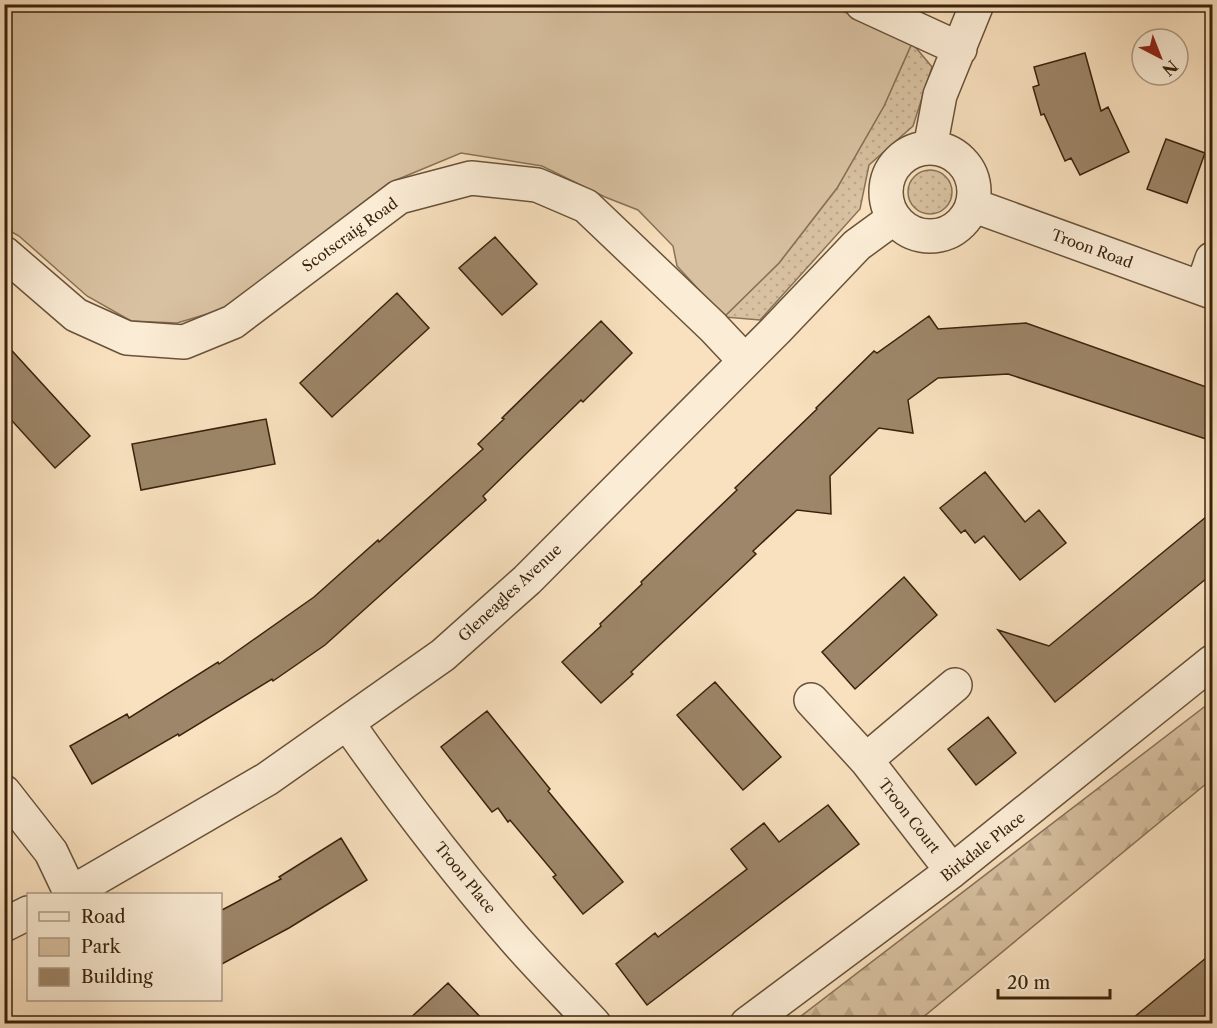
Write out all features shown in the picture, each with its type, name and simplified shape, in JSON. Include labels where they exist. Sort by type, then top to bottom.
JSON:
[{"type":"street","points":[[862,4],[960,49]]},
{"type":"street","points":[[930,148],[939,95],[960,49],[976,4]]},
{"type":"street","points":[[930,148],[944,150],[956,156],[966,166],[973,185],[972,205],[966,218],[956,228],[937,235],[917,234],[904,228],[894,218],[888,206],[886,193],[888,179],[894,166],[903,156],[916,150],[930,148]]},
{"type":"street","name":"Scotscraig Road","points":[[4,253],[76,315],[127,338],[184,342],[233,322],[399,197],[471,178],[537,185],[586,206],[713,327],[745,361]]},
{"type":"street","name":"Troon Road","points":[[972,205],[1209,280]]},
{"type":"street","name":"Gleneagles Avenue","points":[[72,893],[267,779],[443,655],[527,580],[857,245],[894,218]]},
{"type":"street","name":"Birkdale Place","points":[[747,1023],[952,871],[1212,662]]},
{"type":"street","points":[[866,760],[955,685]]},
{"type":"street","name":"Troon Court","points":[[811,700],[866,760],[952,871]]},
{"type":"street","name":"Troon Place","points":[[348,724],[375,763],[460,873],[514,938],[594,1023]]},
{"type":"street","points":[[4,792],[51,852],[70,893]]},
{"type":"street","points":[[4,925],[27,914]]},
{"type":"green space","points":[[827,4],[912,43],[884,106],[837,188],[779,263],[724,317],[677,266],[673,246],[638,210],[605,197],[542,166],[461,153],[389,183],[224,309],[177,323],[131,321],[87,296],[19,236],[5,228],[5,5]]},
{"type":"green space","points":[[912,43],[932,67],[913,126],[869,165],[860,209],[760,320],[724,317],[779,263],[837,188],[884,106]]},
{"type":"green space","points":[[930,170],[946,176],[952,192],[946,208],[930,214],[914,208],[908,192],[914,176]]},
{"type":"green space","points":[[1212,701],[1212,779],[916,1023],[792,1023]]},
{"type":"building","points":[[1085,53],[1101,111],[1108,107],[1129,152],[1080,175],[1071,158],[1065,161],[1044,114],[1041,115],[1033,87],[1039,85],[1034,67]]},
{"type":"building","points":[[1166,139],[1205,153],[1187,203],[1147,189]]},
{"type":"building","points":[[495,237],[537,284],[502,315],[459,268]]},
{"type":"building","points":[[397,293],[429,328],[332,417],[300,383]]},
{"type":"building","points":[[929,316],[938,329],[1026,323],[1212,389],[1212,441],[1008,374],[938,378],[908,400],[913,433],[879,428],[830,476],[831,514],[797,510],[753,551],[756,554],[601,703],[562,662],[601,626],[600,624],[642,584],[641,582],[737,490],[735,488],[874,351],[877,353]]},
{"type":"building","points":[[601,321],[632,353],[483,496],[486,500],[325,645],[273,681],[272,679],[179,736],[178,734],[92,784],[70,746],[127,714],[129,718],[218,662],[219,664],[314,597],[483,449],[478,444]]},
{"type":"building","points":[[4,342],[90,436],[55,468],[4,412]]},
{"type":"building","points":[[266,419],[275,464],[141,490],[132,444]]},
{"type":"building","points":[[985,472],[1025,522],[1039,510],[1066,543],[1020,580],[984,536],[975,543],[965,530],[961,533],[940,508]]},
{"type":"building","points":[[1212,512],[1212,574],[1055,702],[998,630],[1049,646]]},
{"type":"building","points":[[904,577],[937,615],[855,689],[822,652]]},
{"type":"building","points":[[715,682],[781,757],[743,790],[677,715]]},
{"type":"building","points":[[487,711],[550,789],[548,791],[623,882],[583,914],[553,877],[556,875],[510,820],[508,822],[498,808],[492,812],[441,747]]},
{"type":"building","points":[[988,717],[1016,753],[976,785],[948,749]]},
{"type":"building","points":[[828,805],[859,844],[647,1005],[616,964],[655,933],[658,937],[747,869],[731,849],[764,823],[779,842]]},
{"type":"building","points":[[341,838],[367,880],[289,928],[222,964],[222,910],[281,879],[279,877]]},
{"type":"building","points":[[1212,953],[1212,1008],[1197,1023],[1127,1023]]},
{"type":"building","points":[[448,983],[486,1023],[405,1023]]}]
